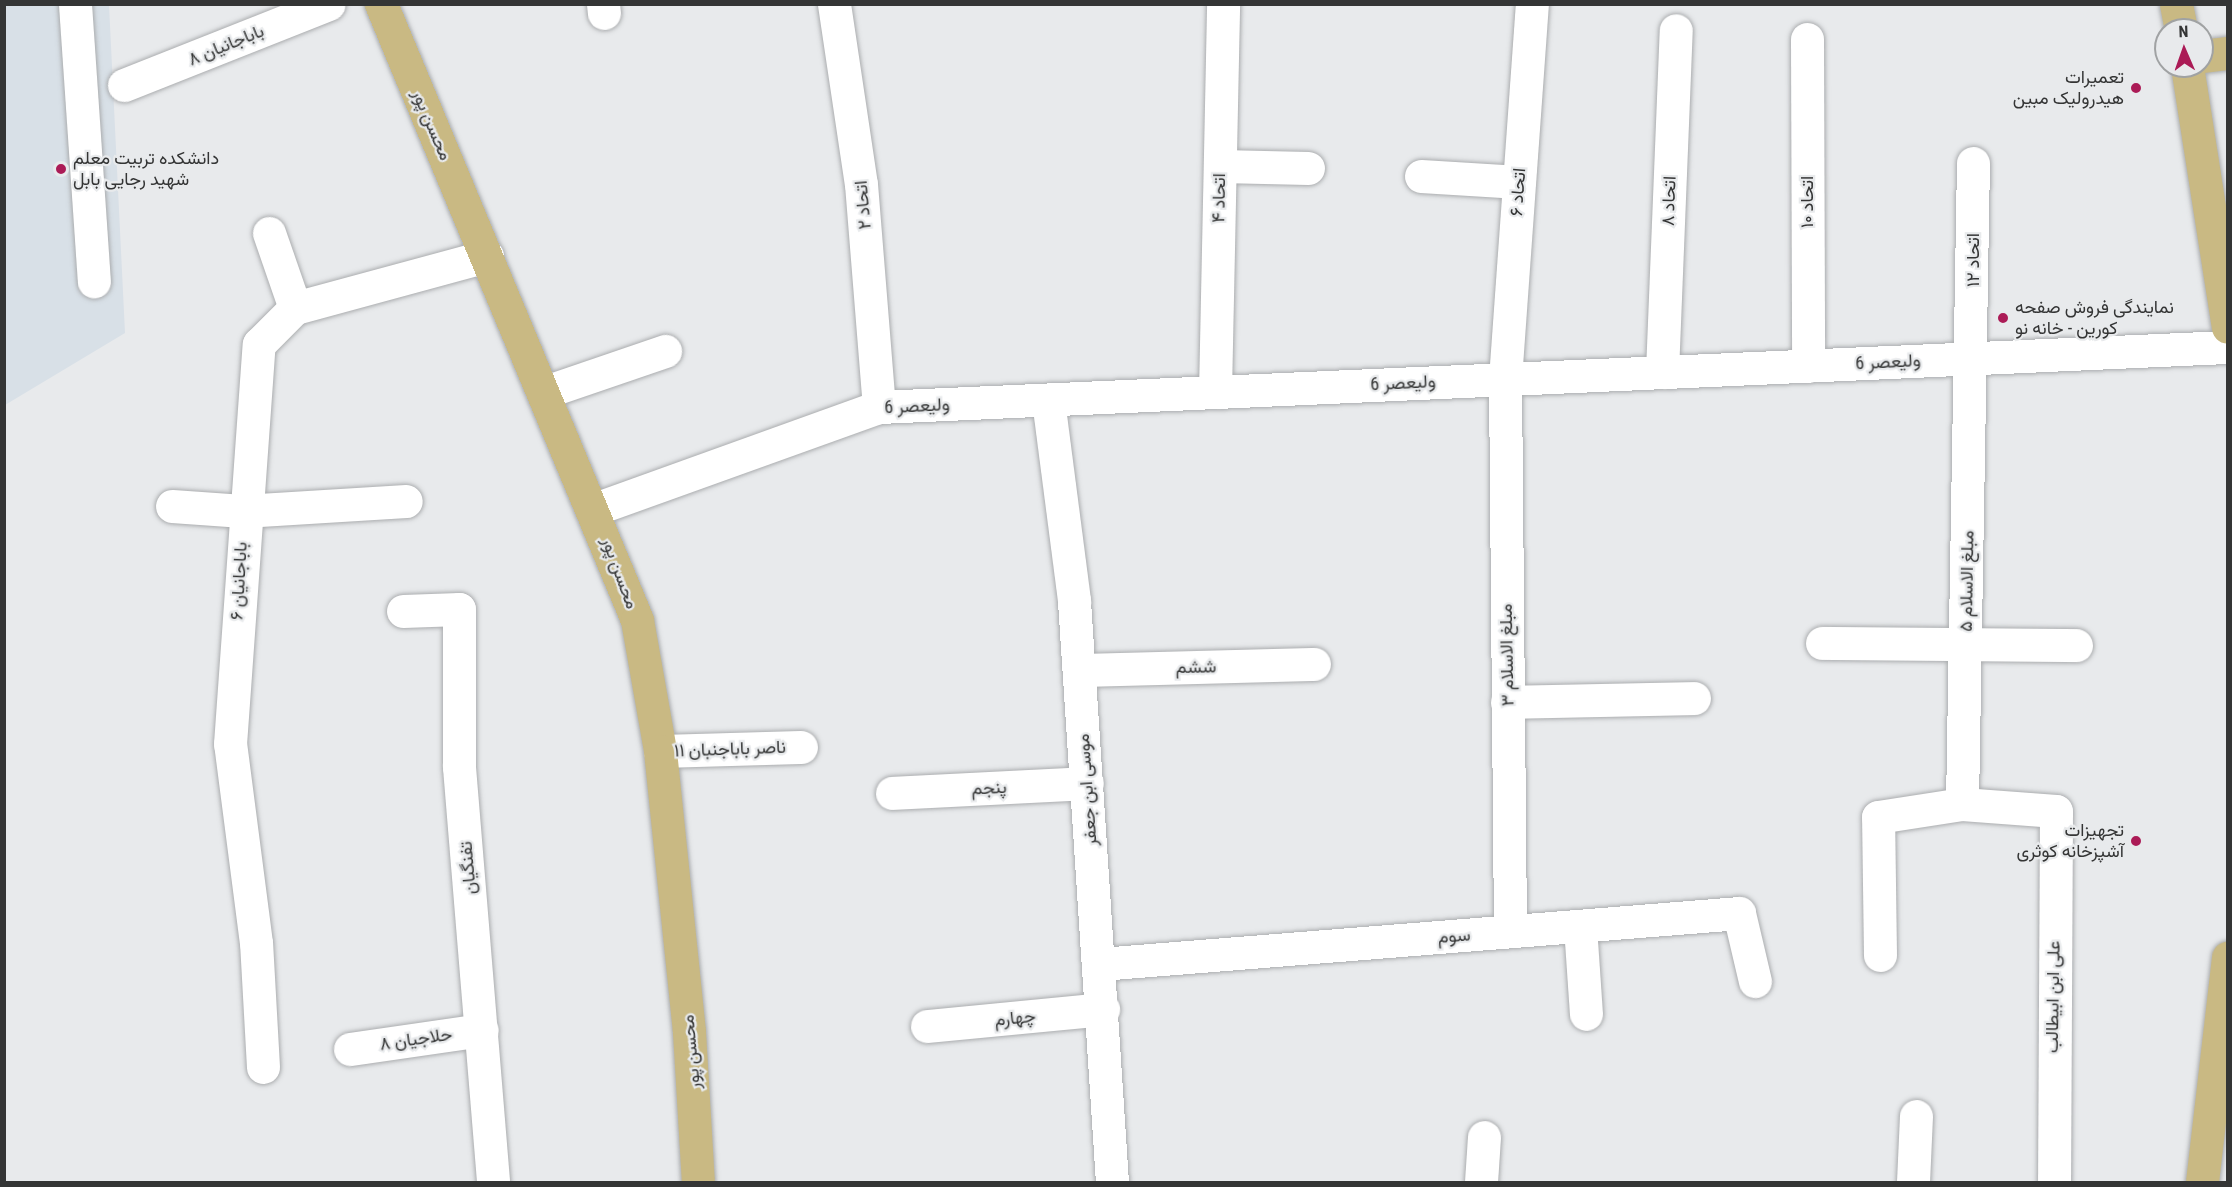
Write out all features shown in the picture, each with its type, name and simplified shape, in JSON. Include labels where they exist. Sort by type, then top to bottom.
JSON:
[{"type":"main road","name":"محسن پور","points":[[381,4],[595,509],[637,620],[660,751],[689,1032],[698,1182]]},
{"type":"main road","points":[[2189,78],[2228,327]]},
{"type":"main road","points":[[2202,1182],[2228,957]]},
{"type":"street","points":[[75,4],[94,281]]},
{"type":"street","name":"باباجانیان ۸","points":[[124,85],[329,4]]},
{"type":"street","name":"اتحاد ۲","points":[[834,4],[861,184],[879,407]]},
{"type":"street","name":"اتحاد ۴","points":[[1215,392],[1223,4]]},
{"type":"street","name":"اتحاد ۶","points":[[1505,379],[1532,4]]},
{"type":"street","name":"اتحاد ۸","points":[[1662,372],[1676,30]]},
{"type":"street","name":"اتحاد ۱۰","points":[[1807,39],[1808,366]]},
{"type":"street","name":"اتحاد ۱۲","points":[[1972,358],[1973,163]]},
{"type":"street","points":[[1220,166],[1308,168]]},
{"type":"street","points":[[1421,176],[1519,182]]},
{"type":"street","points":[[269,233],[295,309]]},
{"type":"street","name":"باباجانیان ۶","points":[[263,1066],[256,943],[230,744],[243,511],[259,344],[295,309],[487,256]]},
{"type":"street","name":"ولیعصر 6","points":[[595,509],[879,407],[2228,347]]},
{"type":"street","points":[[545,392],[664,351]]},
{"type":"street","name":"مبلغ الاسلام ۵","points":[[1962,804],[1972,358]]},
{"type":"street","name":"مبلغ الاسلام ۳","points":[[1505,379],[1509,932]]},
{"type":"street","name":"موسی ابن جعفر","points":[[1048,400],[1079,670],[1103,1009],[1112,1182]]},
{"type":"street","points":[[172,506],[243,511],[406,501]]},
{"type":"street","name":"تفنگیان","points":[[403,611],[459,609],[459,767],[493,1182]]},
{"type":"street","points":[[1822,643],[1965,646],[2076,645]]},
{"type":"street","name":"ششم","points":[[1079,670],[1314,664]]},
{"type":"street","points":[[1508,702],[1694,698]]},
{"type":"street","name":"ناصر باباجنبان ۱۱","points":[[660,751],[801,747]]},
{"type":"street","name":"پنجم","points":[[892,793],[1087,783]]},
{"type":"street","points":[[1880,955],[1878,817],[1962,804]]},
{"type":"street","name":"علی ابن ابیطالب","points":[[1962,804],[2056,811],[2054,1182]]},
{"type":"street","name":"سوم","points":[[1100,964],[1739,913],[1755,981]]},
{"type":"street","points":[[1580,926],[1586,1014]]},
{"type":"street","name":"چهارم","points":[[927,1026],[1103,1009]]},
{"type":"street","name":"حلاجیان ۸","points":[[350,1049],[482,1030]]},
{"type":"street","points":[[1913,1182],[1916,1116]]},
{"type":"street","points":[[1481,1182],[1484,1137]]},
{"type":"shaded area","name":"دانشکده تربیت معلم شهید رجایی بابل","points":[[4,5],[109,5],[125,333],[5,405]]},
{"type":"place","name":"تعمیرات هیدرولیک مبین","points":[[2136,88]]},
{"type":"place","name":"دانشکده تربیت معلم شهید رجایی بابل","points":[[61,169]]},
{"type":"place","name":"نمایندگی فروش صفحه کورین - خانه نو","points":[[2003,318]]},
{"type":"place","name":"تجهیزات آشپزخانه کوثری","points":[[2136,841]]}]
